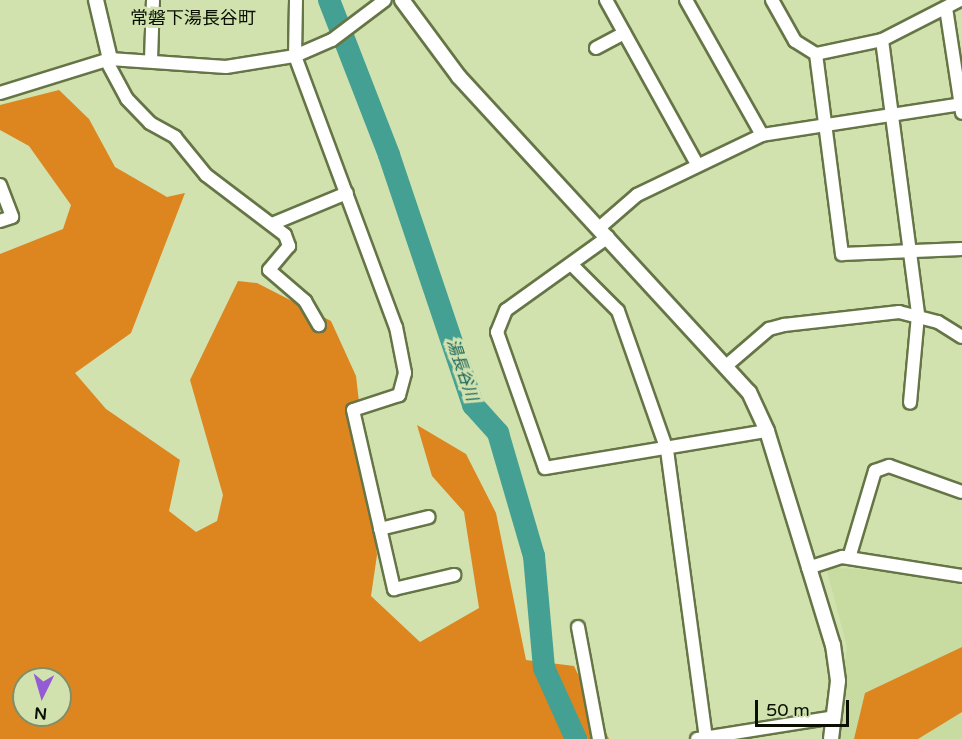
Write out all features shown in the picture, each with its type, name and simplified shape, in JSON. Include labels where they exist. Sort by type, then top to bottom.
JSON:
[{"type":"street","points":[[96,0],[108,60],[127,99],[150,123],[175,137],[206,175],[272,224],[289,246],[269,270],[305,301],[319,325]]},
{"type":"street","points":[[151,60],[153,0]]},
{"type":"street","points":[[296,0],[295,56],[396,327],[405,373],[399,395],[353,410],[394,590],[453,575]]},
{"type":"street","points":[[0,93],[108,60],[151,60],[226,67],[295,56],[332,40],[385,0]]},
{"type":"street","points":[[402,0],[435,50],[749,392],[767,431],[833,645],[834,717],[831,739]]},
{"type":"street","points":[[606,0],[697,164]]},
{"type":"street","points":[[686,0],[762,135]]},
{"type":"street","points":[[772,0],[795,41],[816,54],[882,40],[960,0]]},
{"type":"street","points":[[767,431],[667,450],[545,468],[497,332],[506,310],[574,267],[637,195],[697,164],[762,135],[825,123],[962,107],[946,8]]},
{"type":"street","points":[[596,48],[624,33]]},
{"type":"street","points":[[882,40],[918,315],[910,403]]},
{"type":"street","points":[[816,54],[842,254],[910,254],[962,249]]},
{"type":"street","points":[[0,185],[12,217],[0,221]]},
{"type":"street","points":[[272,224],[347,193]]},
{"type":"street","points":[[574,267],[618,311],[667,450],[703,739],[834,717]]},
{"type":"street","points":[[726,366],[769,329],[899,312],[918,315],[962,337]]},
{"type":"street","points":[[849,558],[875,471],[889,466],[962,492]]},
{"type":"street","points":[[380,529],[429,518]]},
{"type":"street","points":[[808,568],[833,557],[962,576]]},
{"type":"street","points":[[578,627],[599,739]]},
{"type":"shaded area","points":[[59,90],[89,119],[115,167],[167,197],[185,193],[131,333],[75,373],[106,409],[180,460],[169,511],[196,532],[217,521],[223,495],[190,380],[238,281],[257,283],[331,321],[356,376],[377,555],[371,596],[420,642],[479,608],[464,512],[432,476],[417,425],[466,454],[496,513],[526,660],[574,666],[609,739],[0,739],[0,254],[63,229],[71,205],[29,146],[0,130],[0,105]]},
{"type":"shaded area","points":[[826,567],[916,574],[962,585],[962,739],[835,739],[847,647]]},
{"type":"shaded area","points":[[962,647],[962,712],[918,739],[854,739],[865,693]]},
{"type":"waterway","name":"湯長谷川","points":[[329,0],[389,155],[473,405],[498,433],[534,556],[544,668],[576,739]]},
{"type":"district","name":"常磐下湯長谷町","points":[[193,18]]}]
